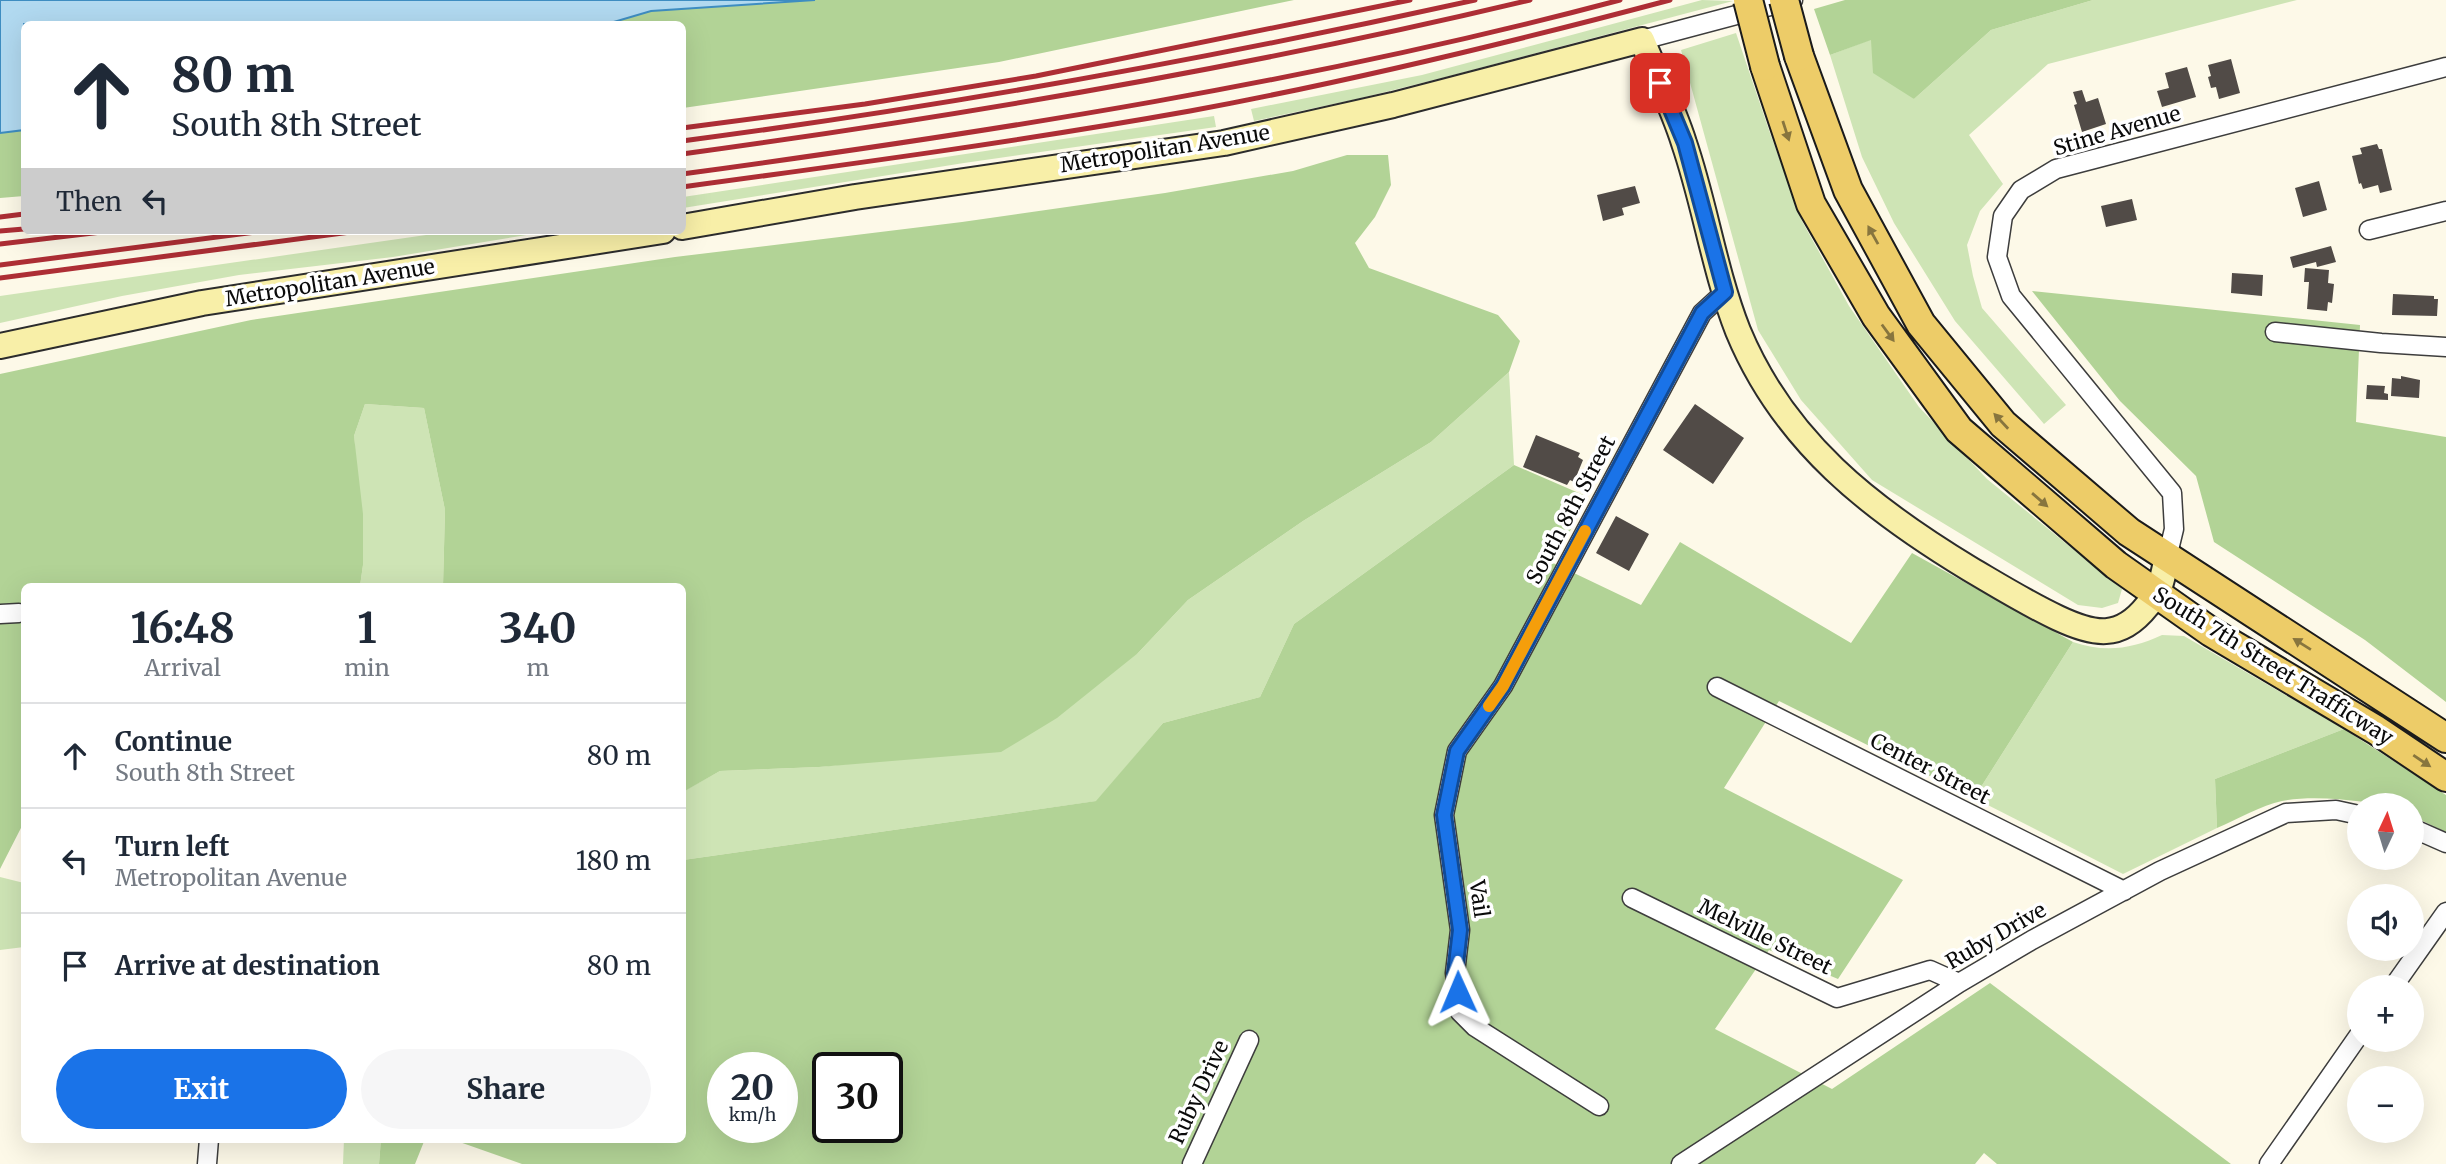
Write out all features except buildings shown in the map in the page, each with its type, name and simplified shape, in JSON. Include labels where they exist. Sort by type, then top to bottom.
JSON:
[{"type":"main road","name":"South 7th Street Trafficway","points":[[1748,0],[1765,66],[1811,204],[1876,316],[1959,430],[2116,565],[2211,632],[2376,730],[2446,776]]},
{"type":"main road","name":"South 7th Street Trafficway","points":[[1784,0],[1799,56],[1848,190],[1921,324],[2003,424],[2129,532],[2446,738]]},
{"type":"main road","name":"Metropolitan Avenue","points":[[686,227],[855,197],[1224,143],[1393,105],[1642,40]]},
{"type":"main road","points":[[1642,40],[1685,143],[1725,292],[1739,332],[1755,365],[1797,428],[1851,487],[1919,537],[2048,614],[2091,630],[2109,632],[2124,628],[2138,618],[2157,594],[2167,558]]},
{"type":"main road","name":"Metropolitan Avenue","points":[[0,346],[202,303],[637,235]]},
{"type":"street","name":"Metropolitan Avenue","points":[[1642,40],[1793,0]]},
{"type":"street","name":"Stine Avenue","points":[[2167,558],[2174,529],[2172,493],[2011,296],[1997,257],[2003,216],[2021,190],[2056,169],[2446,67]]},
{"type":"street","points":[[2369,230],[2446,211]]},
{"type":"street","name":"South 8th Street","points":[[1457,751],[1503,686],[1702,313],[1725,292]]},
{"type":"street","points":[[2275,332],[2381,343],[2446,346]]},
{"type":"street","points":[[0,614],[19,613]]},
{"type":"street","name":"Center Street","points":[[1717,687],[2124,891]]},
{"type":"street","name":"Vail","points":[[1457,751],[1444,815],[1460,930],[1455,973],[1460,1012],[1475,1027],[1599,1106]]},
{"type":"street","name":"Ruby Drive","points":[[1681,1164],[1959,983],[2124,891],[2286,813],[2336,810],[2347,812]]},
{"type":"street","points":[[2424,833],[2446,843]]},
{"type":"street","name":"Melville Street","points":[[1632,898],[1837,998],[1930,970],[1959,983]]},
{"type":"street","points":[[2401,975],[2446,912]]},
{"type":"street","name":"Ruby Drive","points":[[1192,1164],[1248,1040]]},
{"type":"street","points":[[2269,1164],[2347,1052]]},
{"type":"street","points":[[207,1164],[209,1143]]},
{"type":"green space","points":[[815,0],[1294,0],[999,62],[686,108],[686,21],[617,21],[651,11]]},
{"type":"green space","points":[[1702,0],[1733,1],[1442,78],[1254,121],[1251,109],[1422,75]]},
{"type":"green space","points":[[1845,0],[2093,0],[1991,30],[1914,99],[1873,73],[1871,40],[1830,55],[1814,9]]},
{"type":"green space","points":[[2093,0],[2297,0],[2048,64],[1969,135],[2003,184],[1980,211],[1967,245],[1973,276],[1982,308],[2066,405],[2044,424],[1955,321],[1894,223],[1862,157],[1830,55],[1872,39],[1914,99],[1991,30]]},
{"type":"green space","points":[[1736,33],[1802,221],[1849,306],[1919,407],[1987,479],[2122,589],[2118,603],[2102,608],[2078,605],[1872,480],[1801,400],[1758,330],[1681,50]]},
{"type":"green space","points":[[1214,116],[1216,127],[964,163],[686,208],[686,197]]},
{"type":"green space","points":[[21,130],[21,196],[0,198],[0,133]]},
{"type":"green space","points":[[1347,155],[1388,155],[1391,185],[1375,217],[1355,243],[1369,268],[1498,315],[1520,341],[1509,372],[1431,442],[1303,521],[1188,600],[1138,653],[1057,718],[1001,752],[819,767],[720,771],[686,790],[686,583],[443,583],[445,510],[424,408],[365,404],[354,436],[363,514],[360,583],[21,583],[21,828],[0,869],[0,374],[251,320],[675,257],[962,222],[1165,193],[1293,171]]},
{"type":"green space","points":[[426,235],[527,235],[393,257],[239,275],[122,296],[0,323],[0,296]]},
{"type":"green space","points":[[2032,291],[2360,325],[2356,422],[2446,437],[2446,702],[2365,640],[2214,542],[2196,476],[2120,401]]},
{"type":"green space","points":[[1509,372],[1514,465],[1294,624],[1260,697],[1163,723],[1097,801],[686,860],[686,790],[720,771],[819,767],[895,759],[1138,653],[1188,600],[1303,521],[1431,442]]},
{"type":"green space","points":[[365,404],[424,408],[445,510],[443,583],[360,583],[363,565],[354,436]]},
{"type":"green space","points":[[1514,465],[1588,497],[1553,563],[1641,605],[1680,542],[1851,643],[1912,553],[2073,642],[1974,798],[1779,701],[1724,788],[1903,880],[1838,979],[1769,950],[1715,1029],[1832,1089],[1990,983],[2231,1164],[1997,1164],[1984,1153],[1975,1164],[522,1164],[462,1143],[686,1143],[686,860],[1096,801],[1163,723],[1260,697],[1294,624]]},
{"type":"green space","points":[[2162,635],[2184,636],[2344,729],[2215,779],[2217,828],[2123,874],[1974,798],[2073,642],[2096,648],[2118,648],[2140,644]]},
{"type":"green space","points":[[2344,729],[2446,795],[2446,832],[2424,822],[2424,793],[2347,793],[2347,800],[2315,798],[2282,801],[2217,828],[2215,779]]},
{"type":"green space","points":[[0,877],[21,882],[21,947],[0,950]]},
{"type":"green space","points":[[344,1143],[381,1143],[379,1164],[343,1164]]},
{"type":"green space","points":[[381,1143],[423,1143],[415,1164],[379,1164]]},
{"type":"water","points":[[0,0],[815,0],[651,11],[617,21],[21,21],[21,130],[0,133]]},
{"type":"railway","points":[[686,127],[865,104],[1036,76],[1410,0]]},
{"type":"railway","points":[[686,140],[1080,79],[1278,42],[1475,0]]},
{"type":"railway","points":[[686,153],[1108,88],[1319,47],[1530,0]]},
{"type":"railway","points":[[686,173],[919,140],[1154,102],[1388,56],[1620,0]]},
{"type":"railway","points":[[686,186],[1000,142],[1190,111],[1432,60],[1670,0]]},
{"type":"railway","points":[[0,217],[21,214]]},
{"type":"railway","points":[[0,231],[21,229]]},
{"type":"railway","points":[[0,244],[76,235]]},
{"type":"railway","points":[[0,265],[232,235]]},
{"type":"railway","points":[[0,278],[328,235]]},
{"type":"slow traffic","points":[[1489,706],[1503,686],[1585,531]]},
{"type":"route","points":[[1458,992],[1455,973],[1460,930],[1444,815],[1457,751],[1503,686],[1702,313],[1725,292],[1685,143],[1660,83]]}]
